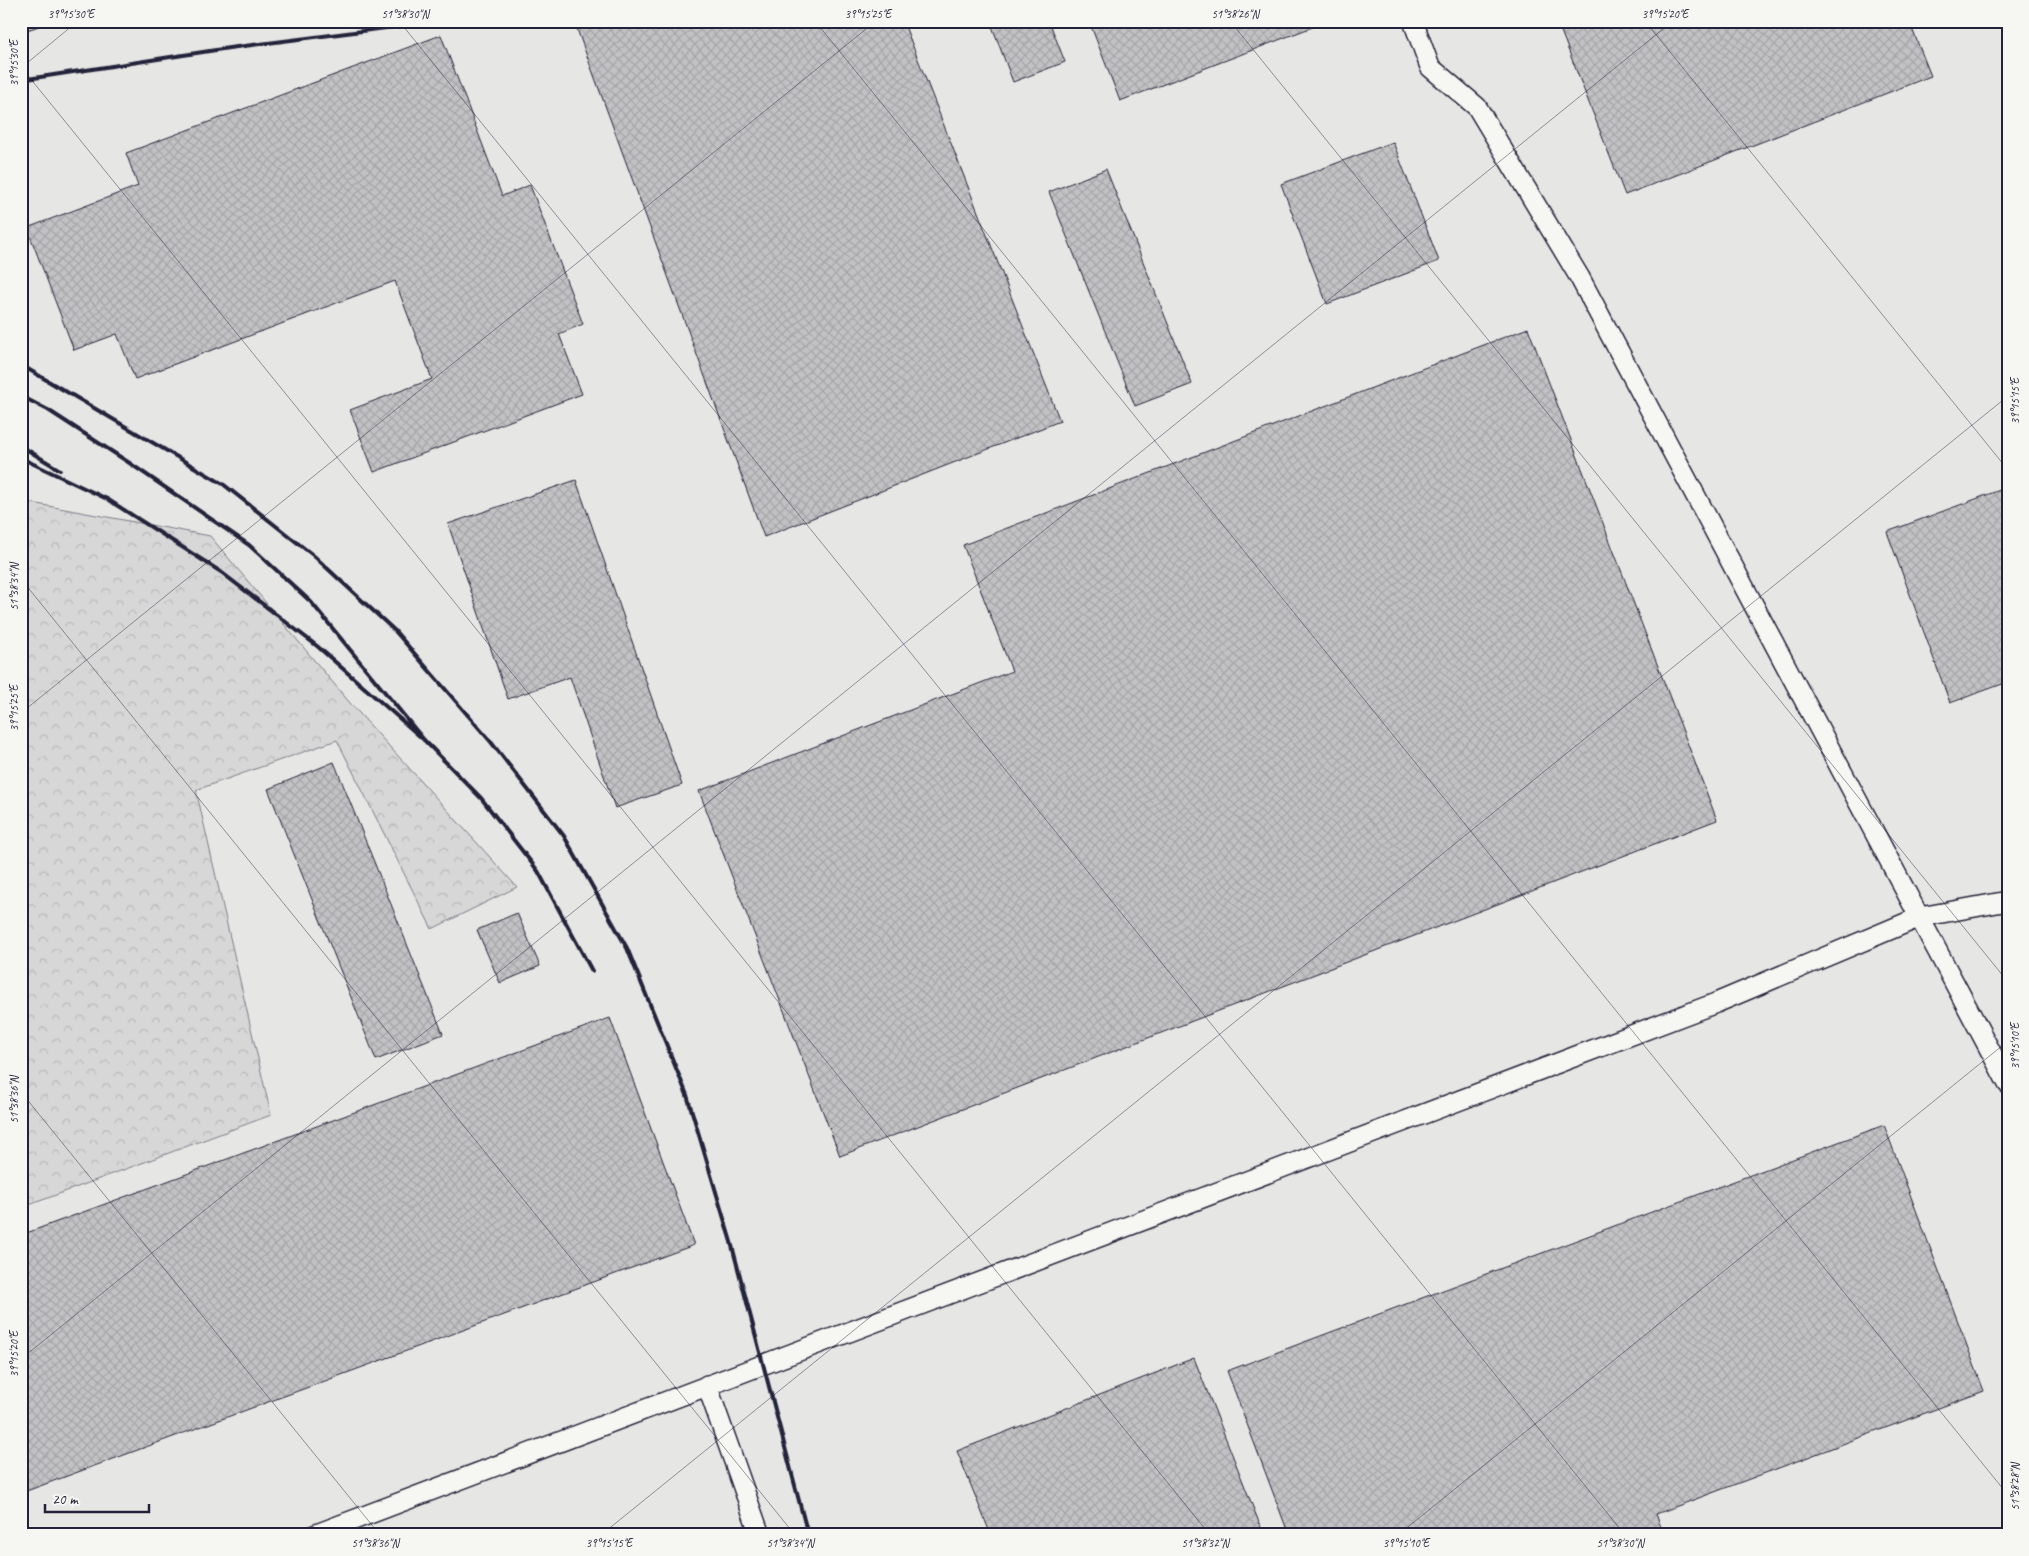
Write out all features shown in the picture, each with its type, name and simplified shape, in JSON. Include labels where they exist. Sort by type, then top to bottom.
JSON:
[{"type":"lane","points":[[1413,21],[1430,67],[1478,107],[1580,278],[2008,1084]]},
{"type":"lane","points":[[314,1535],[1707,1006],[1920,917],[2008,900]]},
{"type":"lane","points":[[706,1385],[760,1535]]},
{"type":"shaded area","points":[[21,21],[2008,21],[2008,1535],[21,1535]]},
{"type":"green space","points":[[21,501],[210,536],[350,703],[517,887],[432,929],[337,740],[196,790],[271,1115],[21,1208]]},
{"type":"building","points":[[21,21],[54,21],[21,32]]},
{"type":"building","points":[[574,21],[903,21],[1060,421],[764,537]]},
{"type":"building","points":[[990,21],[1049,21],[1065,62],[1013,82]]},
{"type":"building","points":[[1089,21],[1328,21],[1120,101]]},
{"type":"building","points":[[1557,21],[1909,21],[1931,76],[1625,195]]},
{"type":"building","points":[[441,35],[502,196],[530,185],[583,324],[559,334],[582,394],[374,472],[350,410],[432,379],[395,281],[135,379],[117,334],[74,350],[27,228],[138,186],[126,153]]},
{"type":"building","points":[[1393,142],[1439,261],[1327,304],[1281,184]]},
{"type":"building","points":[[1106,169],[1192,384],[1135,406],[1049,192]]},
{"type":"building","points":[[1528,328],[1717,820],[840,1156],[699,791],[1012,671],[963,545]]},
{"type":"building","points":[[576,480],[682,785],[615,808],[570,677],[508,699],[448,524]]},
{"type":"building","points":[[2008,487],[2008,682],[1950,703],[1887,532]]},
{"type":"building","points":[[334,762],[443,1034],[376,1060],[268,789]]},
{"type":"building","points":[[517,913],[540,966],[500,983],[477,930]]},
{"type":"building","points":[[610,1018],[694,1245],[21,1493],[21,1235]]},
{"type":"building","points":[[1884,1125],[1984,1391],[1656,1514],[1664,1535],[1609,1535],[1607,1531],[1597,1535],[1289,1535],[1227,1371]]},
{"type":"building","points":[[1194,1358],[1264,1535],[991,1535],[957,1451]]},
{"type":"building","points":[[1878,1529],[1880,1535],[1865,1535]]},
{"type":"railway","points":[[21,80],[229,48],[441,21]]},
{"type":"railway","points":[[21,365],[223,484],[314,556],[395,631],[491,742],[564,836],[627,948],[687,1095],[731,1242],[808,1535]]},
{"type":"railway","points":[[21,396],[48,410],[128,462],[249,545],[311,602],[424,740],[317,646],[221,572],[107,499],[21,458]]},
{"type":"railway","points":[[21,446],[60,470]]},
{"type":"railway","points":[[424,740],[481,798],[538,871],[592,971]]}]
